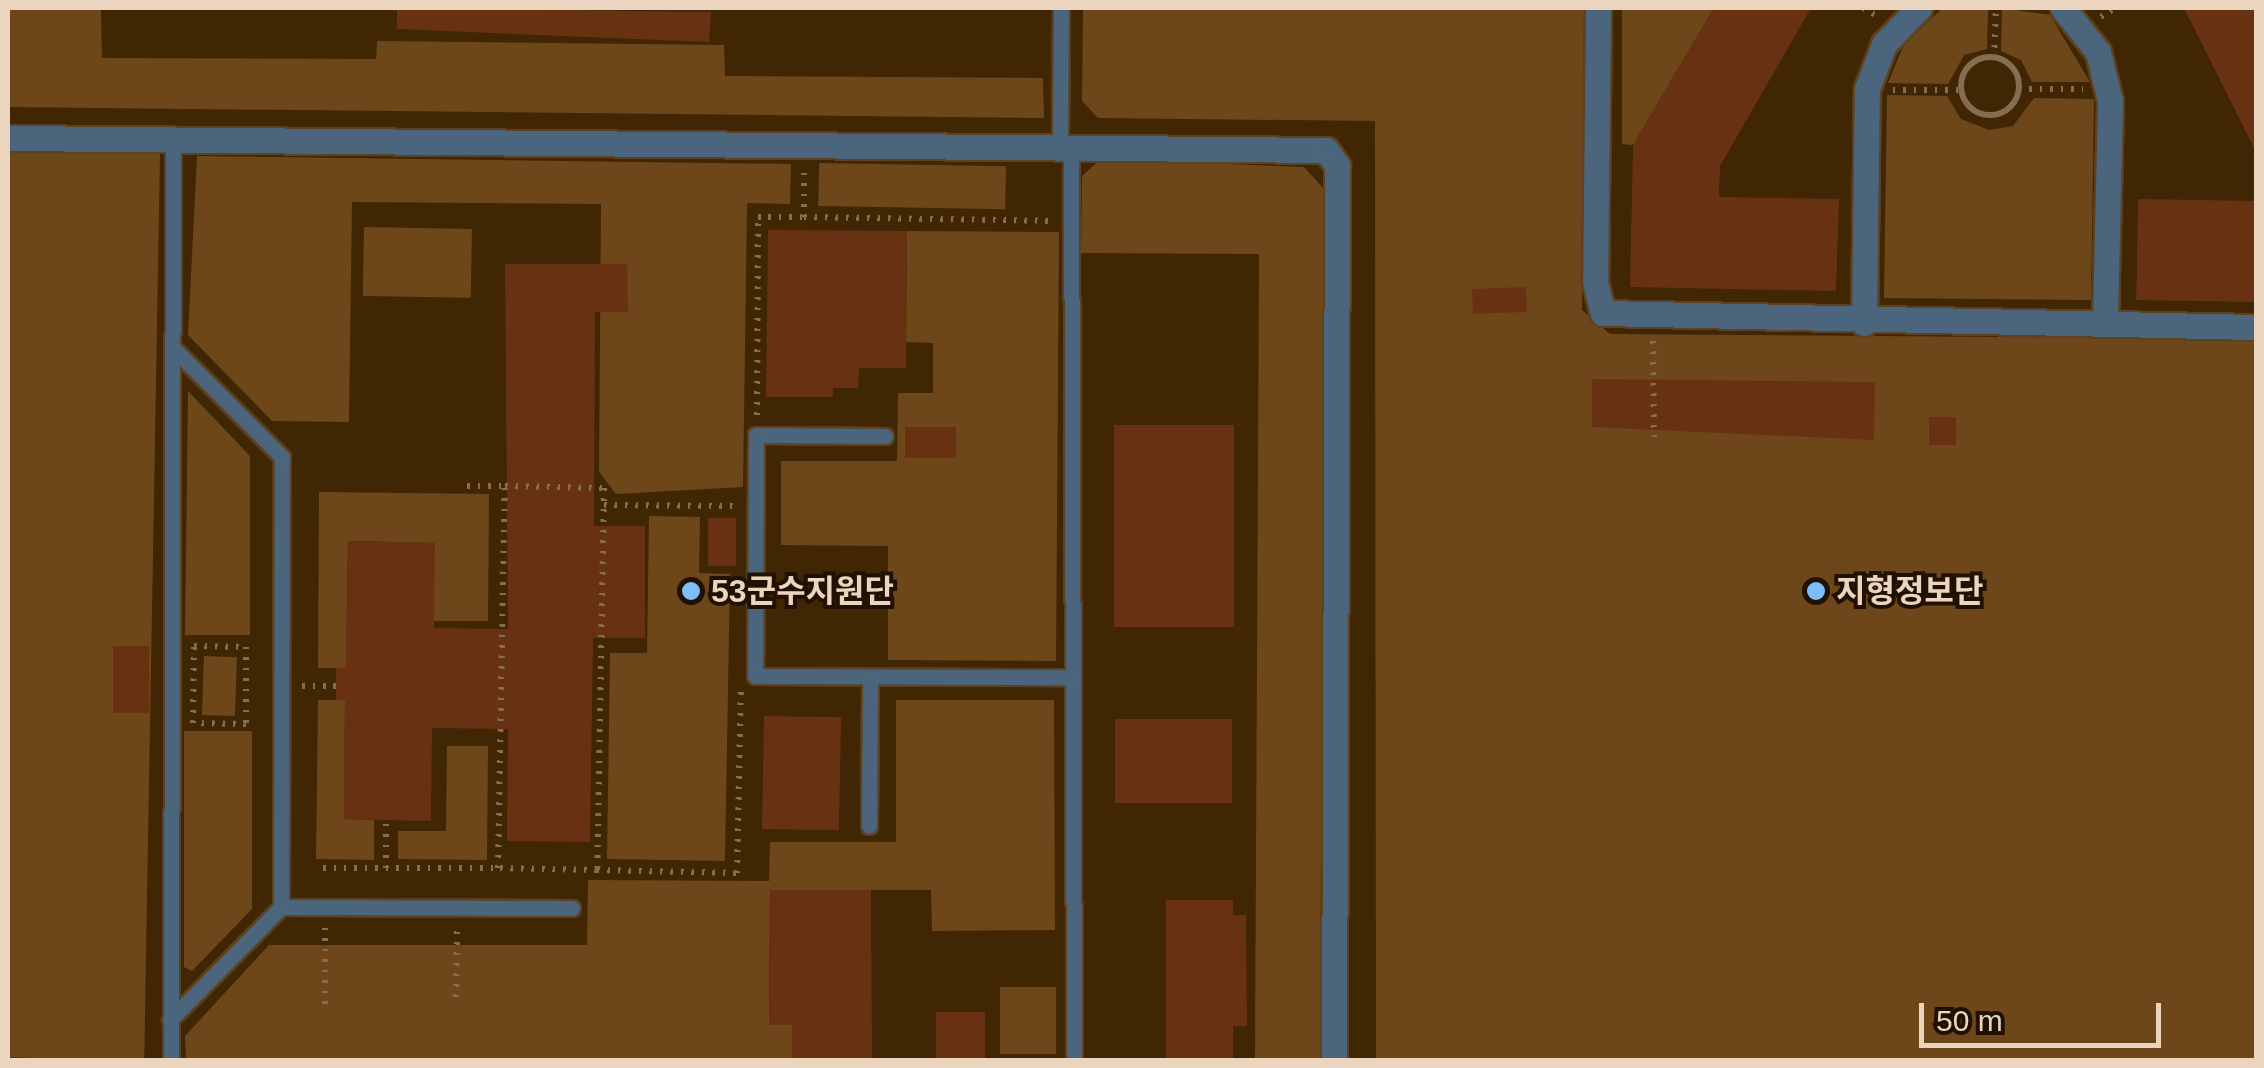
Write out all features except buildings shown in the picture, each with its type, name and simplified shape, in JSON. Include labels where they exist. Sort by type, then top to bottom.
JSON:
[{"type":"street","points":[[1598,8],[1596,299],[1603,312],[1653,320],[2256,327]]},
{"type":"street","points":[[1864,324],[1867,89],[1884,44],[1919,8]]},
{"type":"street","points":[[2063,8],[2098,52],[2108,89],[2104,323]]},
{"type":"street","points":[[8,138],[1308,145],[1337,165],[1334,1060]]},
{"type":"lane","points":[[1061,8],[1071,221],[1074,1060]]},
{"type":"lane","points":[[170,1060],[173,139]]},
{"type":"lane","points":[[170,1020],[281,907],[282,457],[175,350]]},
{"type":"lane","points":[[886,436],[756,436],[756,676],[1072,678]]},
{"type":"lane","points":[[869,826],[870,676]]},
{"type":"lane","points":[[281,907],[572,908]]},
{"type":"path","points":[[1994,58],[1996,8]]},
{"type":"path","points":[[1867,89],[1962,90],[1986,116],[2004,112],[2019,89],[2014,70],[1994,58],[1971,64],[1962,90]]},
{"type":"path","points":[[2019,89],[2108,89]]},
{"type":"path","points":[[804,142],[804,218]]},
{"type":"path","points":[[756,436],[758,218],[1071,221]]},
{"type":"path","points":[[1653,320],[1654,437]]},
{"type":"path","points":[[468,486],[604,488],[597,870]]},
{"type":"path","points":[[498,868],[505,486]]},
{"type":"path","points":[[604,506],[756,506]]},
{"type":"path","points":[[194,646],[246,646],[246,724],[194,724],[194,646]]},
{"type":"path","points":[[324,868],[737,873],[741,676],[756,676]]},
{"type":"path","points":[[386,820],[386,868]]},
{"type":"path","points":[[325,1004],[326,907]]},
{"type":"path","points":[[456,997],[458,908]]},
{"type":"shaded area","points":[[8,8],[101,8],[102,58],[376,59],[377,41],[724,45],[725,76],[1043,78],[1044,118],[8,107]]},
{"type":"shaded area","name":"지형정보단","points":[[1083,8],[1584,8],[1582,310],[1610,334],[2256,339],[2256,1060],[1376,1060],[1375,121],[1098,118],[1082,101]]},
{"type":"shaded area","points":[[1622,8],[1714,8],[1633,145],[1622,144]]},
{"type":"shaded area","points":[[1943,8],[1988,8],[1987,49],[1964,55],[1948,84],[1888,83],[1905,42]]},
{"type":"shaded area","points":[[2002,8],[2050,15],[2090,82],[2032,82],[2021,60],[2001,51]]},
{"type":"shaded area","points":[[1887,95],[1947,96],[1961,119],[1989,130],[2013,126],[2034,98],[2094,99],[2091,300],[1884,298]]},
{"type":"shaded area","points":[[8,150],[160,153],[144,1060],[8,1057]]},
{"type":"shaded area","points":[[197,156],[791,164],[790,204],[747,203],[743,487],[616,494],[599,472],[601,204],[352,202],[349,422],[272,421],[188,335]]},
{"type":"shaded area","points":[[1101,159],[1304,167],[1324,189],[1320,1060],[1255,1060],[1259,254],[1081,253],[1082,176]]},
{"type":"shaded area","points":[[819,163],[1006,166],[1005,209],[818,206]]},
{"type":"shaded area","points":[[364,227],[472,229],[471,298],[363,296]]},
{"type":"shaded area","points":[[907,231],[1059,232],[1056,661],[888,660],[888,546],[781,545],[781,461],[897,461],[898,393],[933,393],[933,343],[906,342]]},
{"type":"shaded area","points":[[188,391],[250,456],[250,635],[185,635]]},
{"type":"shaded area","points":[[319,492],[489,494],[488,621],[434,621],[434,543],[348,541],[346,668],[318,668]]},
{"type":"shaded area","points":[[649,516],[700,517],[699,573],[730,574],[725,861],[607,859],[610,653],[647,653]]},
{"type":"shaded area","points":[[204,656],[237,657],[235,716],[202,715]]},
{"type":"shaded area","points":[[318,700],[345,700],[344,819],[374,820],[374,860],[316,859]]},
{"type":"shaded area","points":[[896,700],[1054,700],[1055,930],[932,931],[931,890],[770,890],[769,1024],[792,1025],[792,1060],[186,1060],[185,1036],[269,945],[587,945],[588,880],[769,881],[770,842],[896,842]]},
{"type":"shaded area","points":[[184,731],[252,731],[252,909],[192,971],[184,967]]},
{"type":"shaded area","points":[[447,746],[488,746],[487,860],[398,859],[398,831],[446,831]]},
{"type":"shaded area","points":[[1000,987],[1056,987],[1056,1054],[1000,1054]]},
{"type":"place","name":"53군수지원단","points":[[691,591]]},
{"type":"place","name":"지형정보단","points":[[1816,591]]}]
